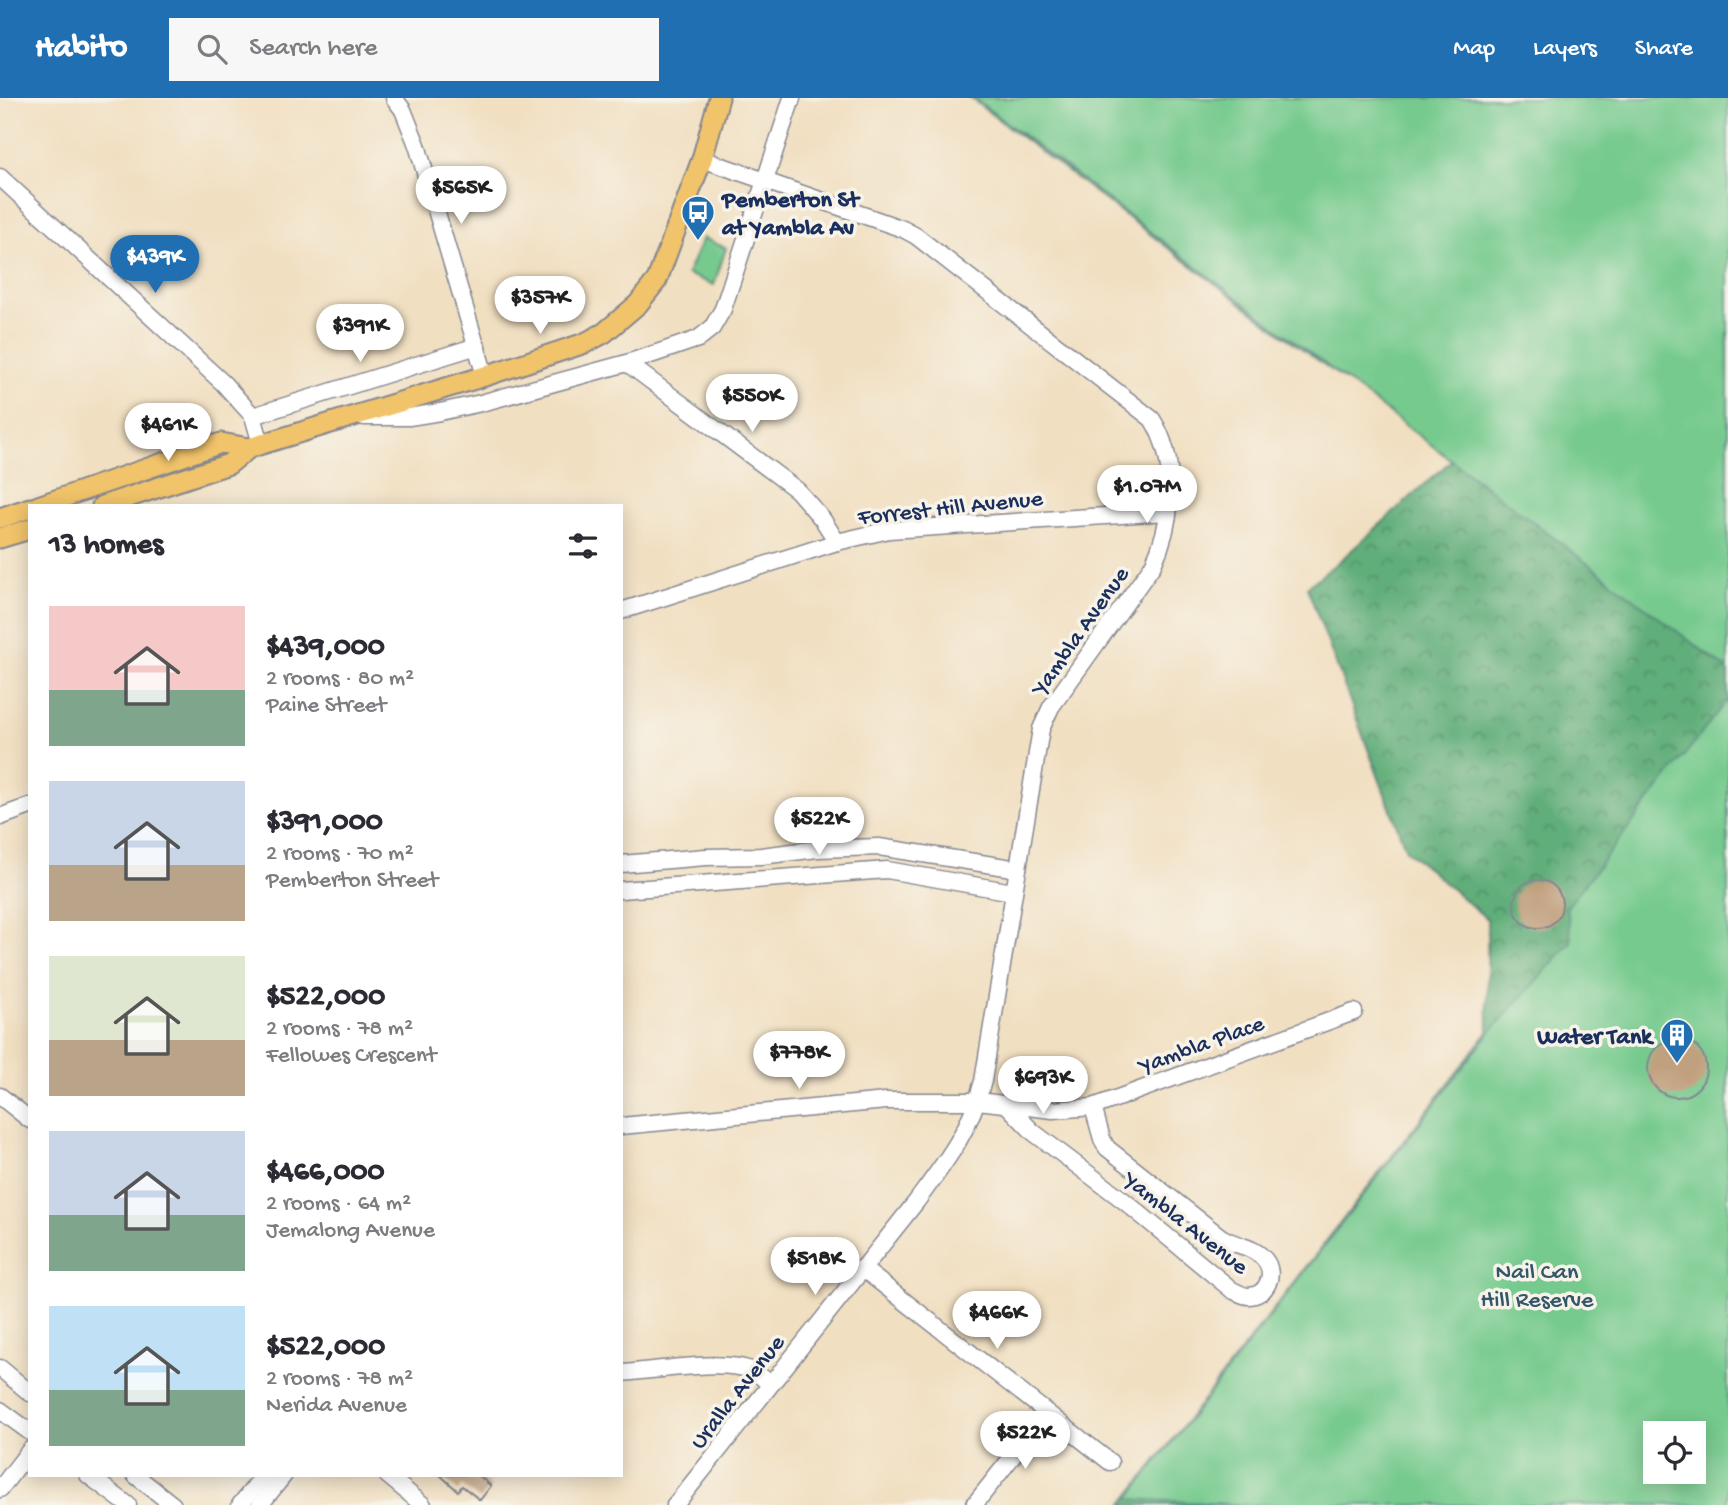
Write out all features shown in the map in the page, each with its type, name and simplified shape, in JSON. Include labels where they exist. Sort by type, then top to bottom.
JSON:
[{"type":"main road","points":[[108,504],[229,464],[255,446],[485,376],[585,343],[604,332],[639,304],[657,280],[702,159],[719,98]]},
{"type":"main road","points":[[50,504],[67,501],[221,443],[255,446]]},
{"type":"main road","points":[[0,517],[28,509]]},
{"type":"main road","points":[[0,538],[28,530]]},
{"type":"street","points":[[394,98],[403,110],[418,145],[485,376]]},
{"type":"street","points":[[349,418],[409,417],[481,403],[627,363],[690,342],[712,328],[727,297],[792,98]]},
{"type":"street","name":"Yambla Avenue","points":[[702,159],[904,229],[916,236],[1143,410],[1161,432],[1166,449],[1171,474],[1162,545],[1153,565],[1046,718],[1035,752],[978,1101]]},
{"type":"street","points":[[0,177],[223,383],[253,416],[255,446]]},
{"type":"street","points":[[253,416],[477,346]]},
{"type":"street","points":[[627,363],[797,490],[824,520],[837,542]]},
{"type":"street","name":"Forrest Hill Avenue","points":[[623,610],[837,542],[889,530],[1168,512]]},
{"type":"street","points":[[0,817],[28,807]]},
{"type":"street","points":[[623,864],[879,847],[1018,869]]},
{"type":"street","points":[[623,890],[887,870],[1013,892]]},
{"type":"street","name":"Yambla Place","points":[[623,1126],[886,1101],[978,1101],[1053,1111],[1093,1107],[1354,1012]]},
{"type":"street","points":[[0,1096],[28,1118]]},
{"type":"street","name":"Uralla Avenue","points":[[675,1505],[953,1153],[978,1101]]},
{"type":"street","name":"Yambla Avenue","points":[[1006,1104],[1033,1132],[1123,1200],[1232,1290],[1247,1296],[1266,1287],[1269,1268],[1257,1252],[1231,1244],[1107,1148],[1093,1107]]},
{"type":"street","points":[[862,1268],[1110,1462]]},
{"type":"street","points":[[623,1373],[727,1367],[753,1372],[770,1384]]},
{"type":"street","points":[[0,1368],[28,1391]]},
{"type":"street","points":[[0,1410],[28,1431]]},
{"type":"street","points":[[974,1505],[1046,1413]]},
{"type":"street","points":[[0,1489],[28,1453]]},
{"type":"street","points":[[91,1477],[128,1505]]},
{"type":"street","points":[[138,1477],[173,1505]]},
{"type":"street","points":[[240,1505],[262,1477]]},
{"type":"street","points":[[260,1505],[282,1477]]},
{"type":"street","points":[[389,1477],[423,1505]]},
{"type":"green space","points":[[970,98],[1728,98],[1728,1505],[1122,1505],[1488,1032],[1487,919],[1406,850],[1307,587],[1453,459],[1282,334]]},
{"type":"green space","points":[[974,98],[1728,98],[1728,670]]},
{"type":"green space","points":[[703,238],[726,248],[714,285],[687,274]]},
{"type":"green space","name":"Nail Can Hill Reserve","points":[[1728,699],[1728,1505],[1249,1505],[1128,1499],[1492,1030],[1571,942],[1567,907]]},
{"type":"building","points":[[1538,880],[1555,887],[1562,904],[1555,921],[1538,928],[1521,921],[1514,904],[1521,887]]},
{"type":"building","name":"Water Tank","points":[[1677,1039],[1688,1041],[1701,1052],[1706,1068],[1704,1079],[1693,1092],[1677,1097],[1666,1095],[1653,1084],[1648,1068],[1650,1057],[1661,1044]]},
{"type":"building","points":[[442,1477],[480,1477],[491,1486],[480,1500],[462,1486],[458,1491]]},
{"type":"place","name":"Pemberton St at Yambla Av","points":[[698,242]]},
{"type":"place","name":"Water Tank","points":[[1677,1065]]}]
